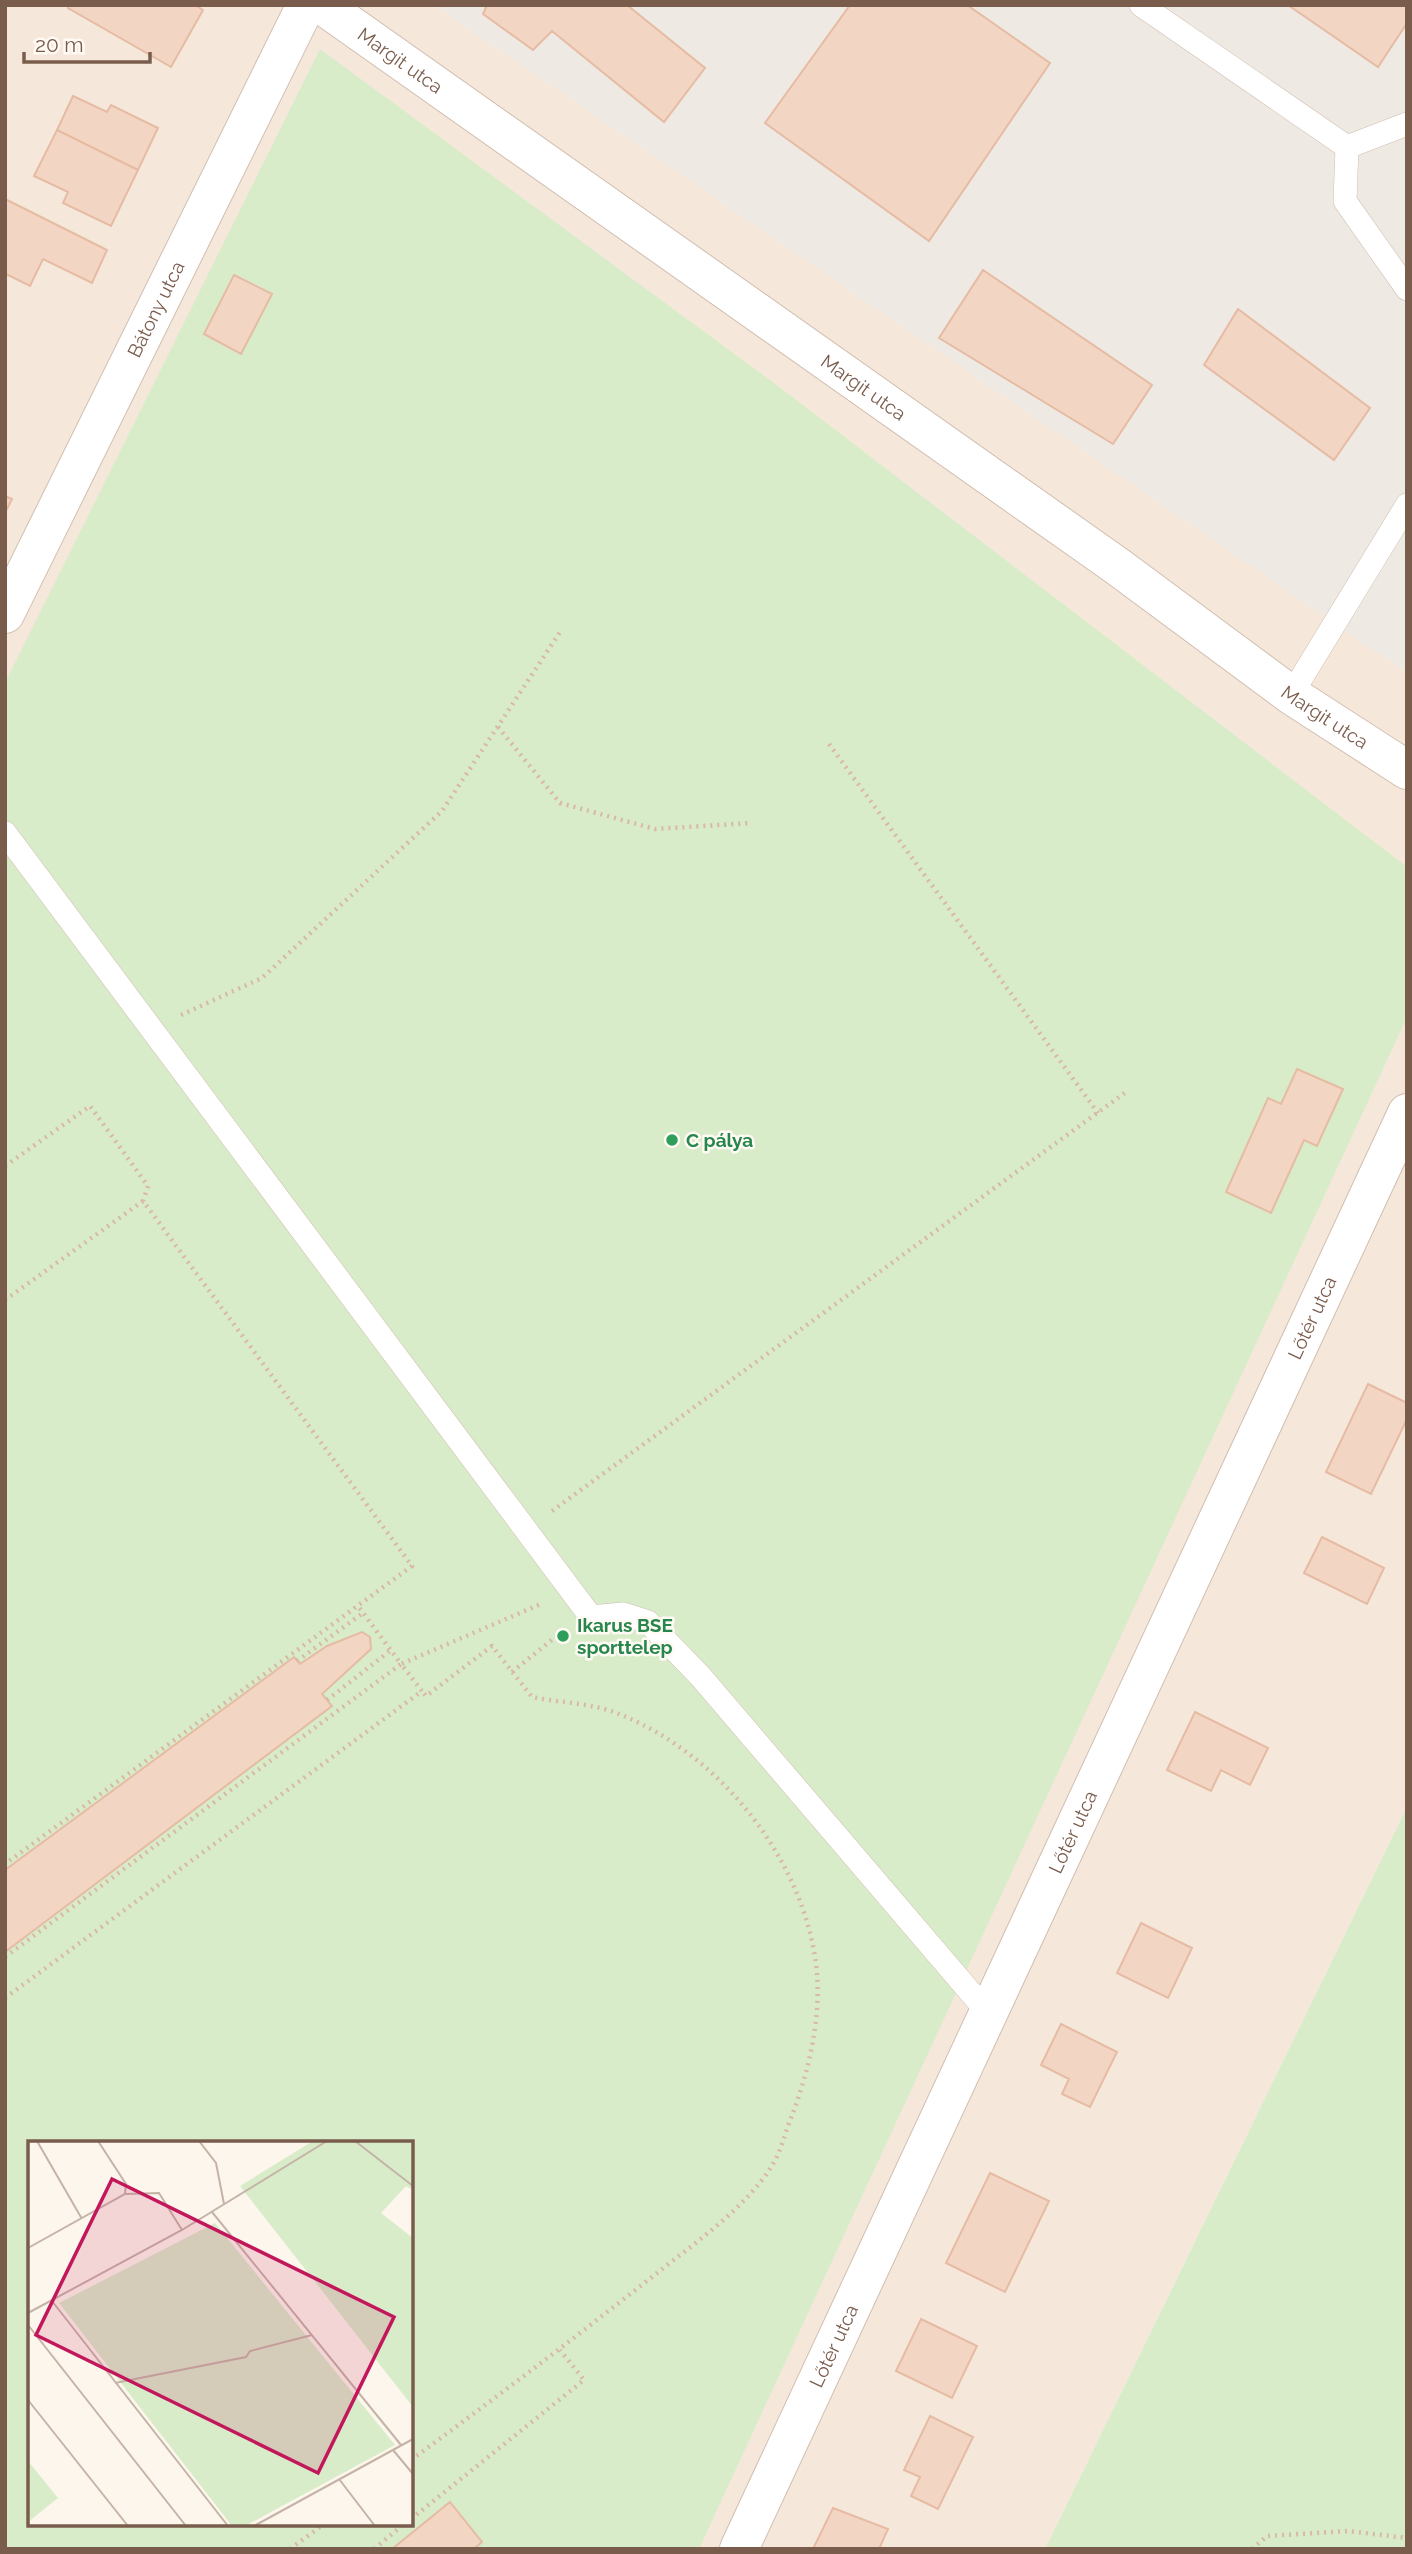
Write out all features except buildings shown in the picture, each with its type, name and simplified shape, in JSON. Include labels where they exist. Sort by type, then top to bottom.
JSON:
[{"type":"street","name":"Bátony utca","points":[[5,614],[306,5]]},
{"type":"street","name":"Margit utca","points":[[322,5],[1117,566],[1291,695],[1407,770]]},
{"type":"street","name":"Lőtér utca","points":[[739,2549],[1407,1114]]},
{"type":"lane","points":[[1140,5],[1347,147]]},
{"type":"lane","points":[[1347,147],[1407,124]]},
{"type":"lane","points":[[1347,147],[1345,201],[1407,289]]},
{"type":"lane","points":[[1291,695],[1407,505]]},
{"type":"lane","points":[[5,833],[591,1617],[623,1614],[648,1622],[701,1677],[989,2014]]},
{"type":"path","points":[[151,1029],[262,978],[442,811],[562,629]]},
{"type":"path","points":[[498,727],[560,803],[655,829],[751,823]]},
{"type":"path","points":[[829,744],[1098,1113]]},
{"type":"path","points":[[526,1530],[1126,1092]]},
{"type":"path","points":[[5,1166],[90,1106],[148,1186],[143,1201],[5,1300]]},
{"type":"path","points":[[5,1864],[412,1566],[143,1201]]},
{"type":"path","points":[[5,1957],[401,1664],[571,1591]]},
{"type":"path","points":[[358,1606],[426,1696],[492,1646],[532,1697],[616,1713],[654,1731],[699,1762],[753,1816],[790,1876],[813,1946],[816,2010],[810,2068],[773,2164],[727,2217],[560,2350],[413,2459]]},
{"type":"path","points":[[512,1672],[587,1612]]},
{"type":"path","points":[[298,1661],[363,1613]]},
{"type":"path","points":[[327,1700],[391,1650]]},
{"type":"path","points":[[5,1998],[422,1691]]},
{"type":"path","points":[[413,2517],[584,2380],[560,2350]]},
{"type":"path","points":[[290,2549],[321,2526]]},
{"type":"path","points":[[374,2549],[402,2526]]},
{"type":"path","points":[[1252,2549],[1267,2536],[1348,2531],[1407,2538]]},
{"type":"shaded area","name":"Ikarus BSE sporttelep","points":[[5,5],[434,5],[1407,673],[1407,1807],[1045,2549],[5,2549]]},
{"type":"shaded area","points":[[434,5],[1407,5],[1407,673]]},
{"type":"green space","name":"Ikarus BSE sporttelep","points":[[320,49],[778,386],[1407,867],[1407,1017],[699,2549],[5,2549],[5,683]]},
{"type":"green space","points":[[1407,1807],[1407,2549],[1045,2549]]},
{"type":"place","name":"C pálya","points":[[672,1140]]},
{"type":"place","name":"Ikarus BSE sporttelep","points":[[563,1636]]}]
